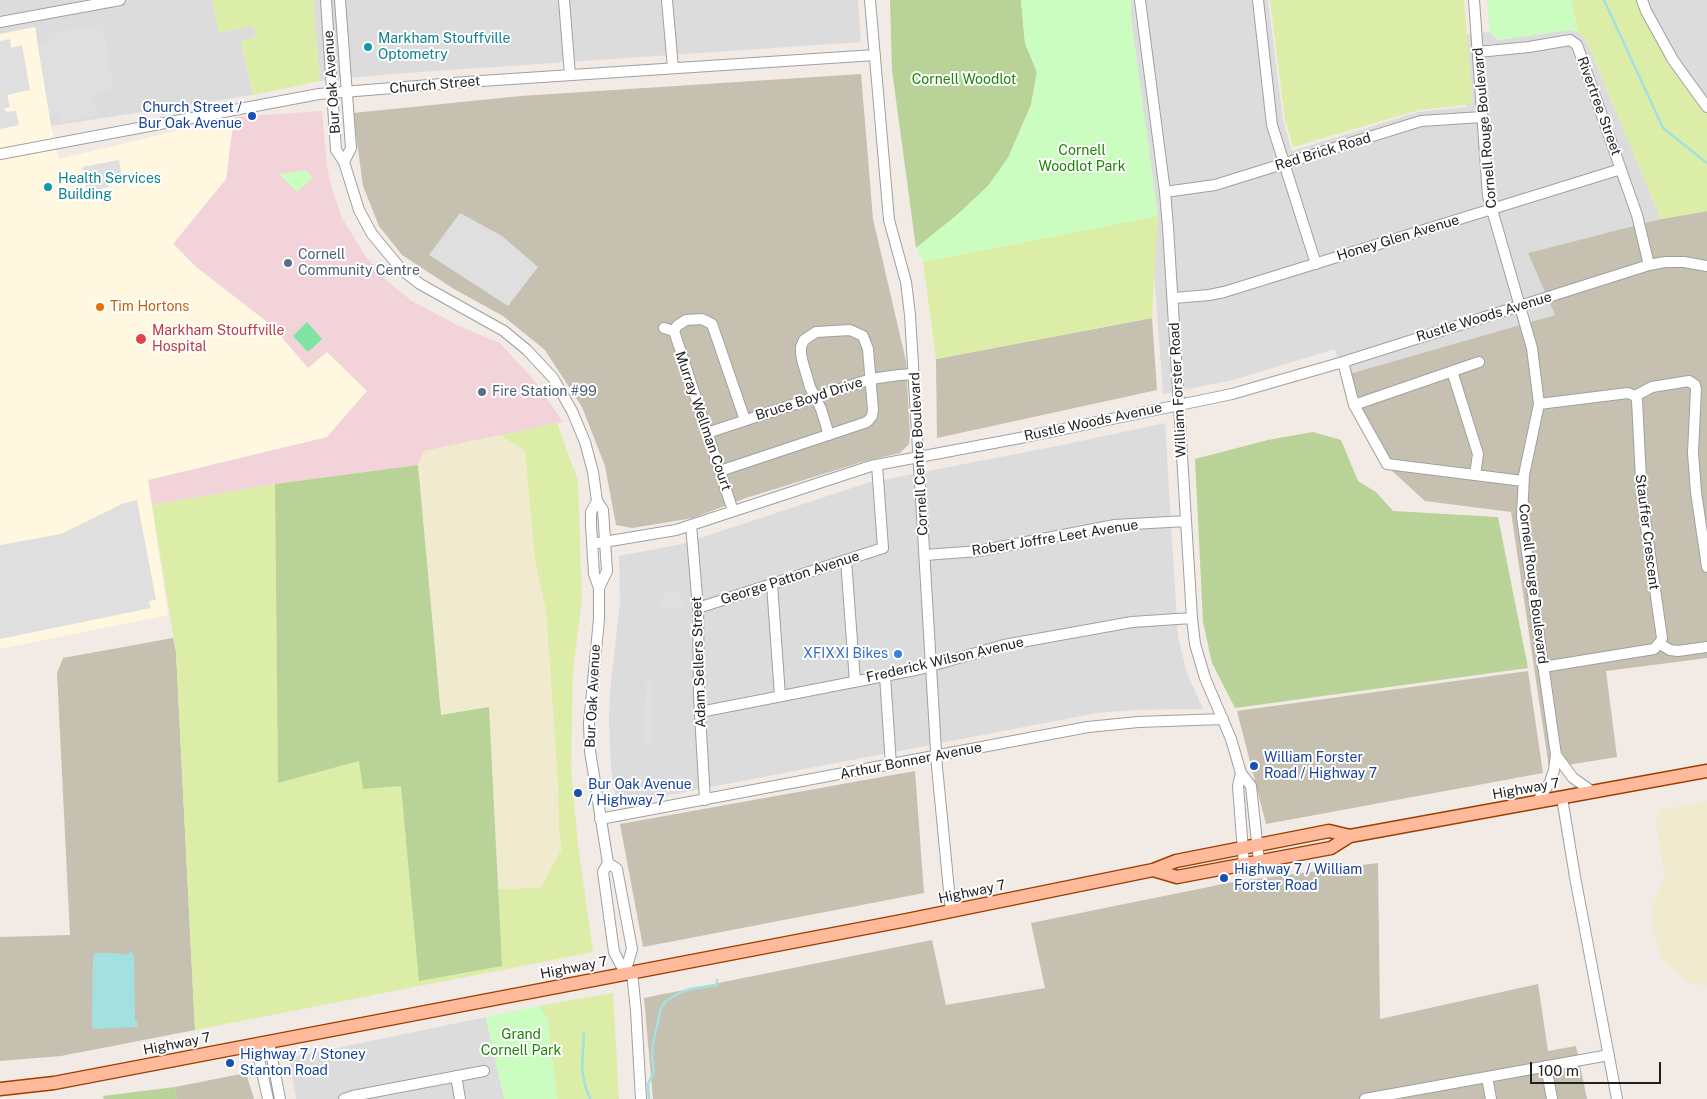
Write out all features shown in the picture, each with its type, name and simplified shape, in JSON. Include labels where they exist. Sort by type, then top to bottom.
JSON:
[{"type":"main road","name":"Highway 7","points":[[1153,870],[1177,877],[1331,848],[1350,836],[1707,770]]},
{"type":"main road","name":"Highway 7","points":[[0,1089],[46,1084],[262,1044],[951,911],[1153,870],[1176,860],[1329,831],[1350,836]]},
{"type":"street","points":[[0,22],[117,0]]},
{"type":"street","name":"Bur Oak Avenue","points":[[326,0],[336,150],[344,162],[359,210],[372,234],[394,262],[420,284],[504,331],[527,350],[553,378],[572,411],[585,442],[593,472],[597,501],[603,510],[606,543],[606,571],[599,588],[589,723],[592,774],[608,863],[603,872],[614,952],[628,973]]},
{"type":"street","name":"Bur Oak Avenue","points":[[340,0],[351,148],[344,162]]},
{"type":"street","points":[[564,0],[570,75]]},
{"type":"street","points":[[667,0],[673,68]]},
{"type":"street","name":"Cornell Centre Boulevard","points":[[870,0],[889,220],[909,297],[936,756],[951,911]]},
{"type":"street","name":"William Forster Road","points":[[1140,0],[1165,192],[1174,298],[1192,618],[1200,662],[1223,719],[1241,773],[1251,786],[1259,861]]},
{"type":"street","points":[[1258,0],[1271,119],[1316,264]]},
{"type":"street","name":"Cornell Rouge Boulevard","points":[[1474,0],[1488,196],[1532,348],[1539,404],[1523,481],[1522,517],[1556,755],[1550,782],[1537,802]]},
{"type":"street","points":[[1642,0],[1673,60],[1707,107]]},
{"type":"street","name":"Rivertree Street","points":[[1478,52],[1529,47],[1570,40],[1577,45],[1637,215],[1649,265]]},
{"type":"street","name":"Church Street","points":[[0,154],[319,94],[466,82],[875,56]]},
{"type":"street","name":"Red Brick Road","points":[[1165,192],[1215,185],[1421,122],[1482,117]]},
{"type":"street","name":"Honey Glen Avenue","points":[[1174,298],[1209,295],[1316,264],[1621,169]]},
{"type":"street","name":"Rustle Woods Avenue","points":[[592,544],[668,532],[877,465],[1232,394],[1343,362],[1649,265],[1665,262],[1684,262],[1707,266]]},
{"type":"street","name":"Murray Wellman Court","points":[[733,511],[674,336],[669,330],[686,320],[702,319],[712,324],[745,420]]},
{"type":"street","points":[[720,471],[829,435],[864,423],[870,419],[873,410],[867,344],[860,333],[850,330],[816,332],[804,340],[800,350],[803,364],[829,435]]},
{"type":"street","points":[[1343,362],[1354,405],[1388,464],[1523,481]]},
{"type":"street","points":[[1354,405],[1479,362]]},
{"type":"street","points":[[1452,371],[1478,454],[1475,475]]},
{"type":"street","name":"Bruce Boyd Drive","points":[[707,433],[871,380],[899,374],[914,374]]},
{"type":"street","points":[[1539,404],[1628,393],[1635,396],[1652,387],[1689,381],[1695,385],[1693,453],[1696,492],[1707,567]]},
{"type":"street","name":"Stauffer Crescent","points":[[1635,396],[1638,405],[1642,499],[1662,638],[1660,644]]},
{"type":"street","name":"George Patton Avenue","points":[[698,608],[883,548],[877,465]]},
{"type":"street","name":"Bur Oak Avenue","points":[[597,501],[592,512],[592,544],[594,574],[599,588]]},
{"type":"street","name":"Robert Joffre Leet Avenue","points":[[925,555],[979,551],[1126,524],[1186,522]]},
{"type":"street","name":"Adam Sellers Street","points":[[691,525],[698,608],[700,712],[705,800]]},
{"type":"street","points":[[846,560],[854,682]]},
{"type":"street","points":[[772,584],[780,696]]},
{"type":"street","name":"Frederick Wilson Avenue","points":[[700,712],[885,676],[931,666],[1004,646],[1112,625],[1192,618]]},
{"type":"street","points":[[1543,667],[1654,649],[1660,644],[1670,650],[1678,651],[1707,647]]},
{"type":"street","points":[[885,676],[891,765]]},
{"type":"street","name":"Arthur Bonner Avenue","points":[[600,819],[1106,725],[1223,719]]},
{"type":"street","name":"Cornell Rouge Boulevard","points":[[1556,755],[1573,778],[1593,792]]},
{"type":"street","name":"William Forster Road","points":[[1241,773],[1238,786],[1244,864]]},
{"type":"street","points":[[1562,798],[1617,1099]]},
{"type":"street","name":"Bur Oak Avenue","points":[[608,863],[616,869],[632,949],[628,973],[636,1011],[641,1099]]},
{"type":"street","points":[[262,1044],[268,1099]]},
{"type":"street","points":[[262,1044],[280,1099]]},
{"type":"street","points":[[1365,1099],[1610,1054]]},
{"type":"street","points":[[1546,1066],[1552,1099]]},
{"type":"street","points":[[344,1099],[484,1071]]},
{"type":"street","points":[[456,1076],[460,1099]]},
{"type":"street","points":[[1487,1077],[1492,1099]]},
{"type":"shaded area","points":[[0,0],[212,0],[219,32],[254,26],[256,37],[241,42],[253,95],[51,126],[35,28],[0,34]]},
{"type":"shaded area","points":[[313,0],[858,0],[861,42],[391,74],[320,81]]},
{"type":"shaded area","points":[[1125,0],[1268,0],[1283,120],[1292,151],[1418,112],[1467,107],[1462,35],[1490,32],[1498,40],[1570,30],[1578,32],[1587,42],[1661,219],[1529,253],[1555,315],[1342,376],[1335,349],[1233,380],[1163,394],[1148,190]]},
{"type":"shaded area","points":[[1644,0],[1707,0],[1707,112],[1657,40]]},
{"type":"shaded area","points":[[103,24],[114,89],[95,92],[96,97],[89,99],[94,100],[97,116],[61,122],[59,113],[50,115],[38,47],[47,45],[46,34]]},
{"type":"shaded area","name":"Markham Stouffville Hospital","points":[[35,27],[51,126],[59,159],[234,117],[226,179],[173,244],[196,267],[271,325],[308,368],[327,352],[367,391],[327,437],[148,480],[168,615],[0,649],[0,34]]},
{"type":"shaded area","points":[[10,39],[11,48],[22,45],[30,90],[7,95],[10,107],[3,109],[7,112],[16,111],[19,125],[0,129],[0,41]]},
{"type":"shaded area","points":[[861,74],[873,219],[906,361],[909,444],[900,453],[862,462],[746,498],[693,518],[632,528],[616,525],[605,466],[582,407],[545,350],[503,316],[454,289],[402,255],[379,226],[363,186],[353,113],[521,96]]},
{"type":"shaded area","points":[[322,111],[327,167],[332,189],[342,218],[366,257],[388,282],[412,301],[459,326],[500,343],[534,380],[563,422],[425,451],[418,465],[275,484],[152,505],[148,480],[327,437],[308,368],[271,325],[196,267],[173,243],[226,179],[234,117]]},
{"type":"shaded area","points":[[119,160],[122,179],[108,181],[109,187],[87,192],[82,167]]},
{"type":"shaded area","points":[[1707,211],[1707,658],[1606,671],[1617,757],[1549,768],[1511,512],[1425,501],[1380,460],[1342,376],[1555,315],[1528,253],[1661,219]]},
{"type":"shaded area","points":[[460,213],[502,236],[538,267],[508,306],[429,255]]},
{"type":"shaded area","points":[[1152,318],[1157,390],[937,438],[936,359]]},
{"type":"shaded area","points":[[1165,423],[1178,637],[1187,673],[1203,709],[1133,710],[1097,713],[617,805],[611,770],[609,719],[610,691],[620,603],[619,556],[682,544],[867,483]]},
{"type":"shaded area","points":[[500,435],[525,451],[535,561],[546,610],[558,782],[559,832],[562,848],[541,888],[498,889],[489,707],[441,715],[418,465],[424,451]]},
{"type":"shaded area","points":[[137,500],[156,600],[149,601],[151,608],[0,639],[0,545],[61,534],[122,504]]},
{"type":"shaded area","points":[[664,592],[680,592],[681,600],[685,600],[685,607],[660,608],[660,601],[664,601]]},
{"type":"shaded area","points":[[173,638],[176,652],[195,1030],[61,1056],[0,1061],[0,937],[70,935],[57,673],[63,658]]},
{"type":"shaded area","points":[[1528,671],[1543,773],[1266,824],[1237,711]]},
{"type":"shaded area","points":[[646,681],[653,681],[652,746],[645,745]]},
{"type":"shaded area","points":[[915,771],[924,893],[643,947],[620,824]]},
{"type":"shaded area","points":[[1707,801],[1707,986],[1686,981],[1662,958],[1651,925],[1653,904],[1665,876],[1656,822],[1660,810]]},
{"type":"shaded area","points":[[1378,863],[1380,1019],[1538,984],[1548,1051],[1576,1046],[1587,1099],[653,1099],[644,998],[932,940],[946,1005],[1045,988],[1031,923],[1233,882]]},
{"type":"shaded area","points":[[486,1017],[504,1099],[296,1099],[289,1058]]},
{"type":"shaded area","points":[[246,1073],[254,1099],[177,1099],[175,1087]]},
{"type":"green space","points":[[212,0],[313,0],[320,81],[253,95],[241,41],[256,37],[254,26],[219,32]]},
{"type":"green space","name":"Cornell Woodlot","points":[[890,0],[1021,0],[1025,43],[1037,72],[1031,105],[1008,158],[988,186],[957,215],[916,248],[892,70]]},
{"type":"green space","name":"Cornell Woodlot Park","points":[[1021,0],[1131,0],[1131,17],[1158,216],[923,262],[916,248],[957,215],[988,186],[1008,158],[1031,105],[1037,72],[1025,43]]},
{"type":"green space","points":[[1270,0],[1464,0],[1473,104],[1419,110],[1293,147],[1285,120]]},
{"type":"green space","points":[[1487,0],[1571,0],[1578,32],[1570,30],[1498,40],[1490,32]]},
{"type":"green space","points":[[1571,0],[1644,0],[1657,40],[1707,112],[1707,211],[1661,219],[1587,42],[1578,32]]},
{"type":"green space","points":[[306,170],[313,178],[297,192],[279,174]]},
{"type":"green space","points":[[1158,216],[1152,318],[936,359],[923,262]]},
{"type":"green space","points":[[307,322],[322,339],[308,352],[293,336]]},
{"type":"green space","points":[[557,423],[578,481],[582,599],[573,670],[571,769],[578,845],[593,952],[195,1030],[176,652],[152,505],[275,484],[278,783],[359,761],[401,786],[498,889],[541,888],[562,848],[559,832],[558,782],[546,610],[535,561],[525,451],[500,435]]},
{"type":"green space","points":[[1313,432],[1341,440],[1358,481],[1376,492],[1393,511],[1498,517],[1528,668],[1235,708],[1212,663],[1203,622],[1195,459],[1268,440]]},
{"type":"green space","points":[[418,465],[441,715],[489,707],[502,966],[419,981],[401,786],[363,789],[359,761],[278,783],[275,484]]},
{"type":"green space","points":[[613,993],[619,1099],[557,1099],[547,1017],[539,1006]]},
{"type":"green space","name":"Grand Cornell Park","points":[[539,1006],[547,1017],[557,1099],[504,1099],[486,1017]]},
{"type":"green space","points":[[175,1087],[177,1099],[104,1099],[103,1096]]},
{"type":"water","points":[[132,952],[134,957],[135,1019],[138,1024],[137,1027],[94,1029],[92,1027],[93,956],[96,953],[125,955]]},
{"type":"waterway","points":[[1604,0],[1663,128],[1707,163]]},
{"type":"waterway","points":[[649,1099],[648,1084],[654,1071],[652,1058],[653,1044],[661,1008],[666,1001],[679,993],[690,989],[717,985],[717,980]]},
{"type":"waterway","points":[[584,1033],[582,1069],[590,1099]]},
{"type":"place","name":"Markham Stouffville Optometry","points":[[368,47]]},
{"type":"place","name":"Church Street / Bur Oak Avenue","points":[[252,116]]},
{"type":"place","name":"Health Services Building","points":[[48,187]]},
{"type":"place","name":"Cornell Community Centre","points":[[288,263]]},
{"type":"place","name":"Tim Hortons","points":[[100,307]]},
{"type":"place","name":"Markham Stouffville Hospital","points":[[141,339]]},
{"type":"place","name":"Fire Station #99","points":[[482,392]]},
{"type":"place","name":"XFIXXI Bikes","points":[[898,654]]},
{"type":"place","name":"William Forster Road / Highway 7","points":[[1254,766]]},
{"type":"place","name":"Bur Oak Avenue / Highway 7","points":[[578,793]]},
{"type":"place","name":"Highway 7 / William Forster Road","points":[[1224,878]]},
{"type":"place","name":"Highway 7 / Stoney Stanton Road","points":[[230,1063]]}]
